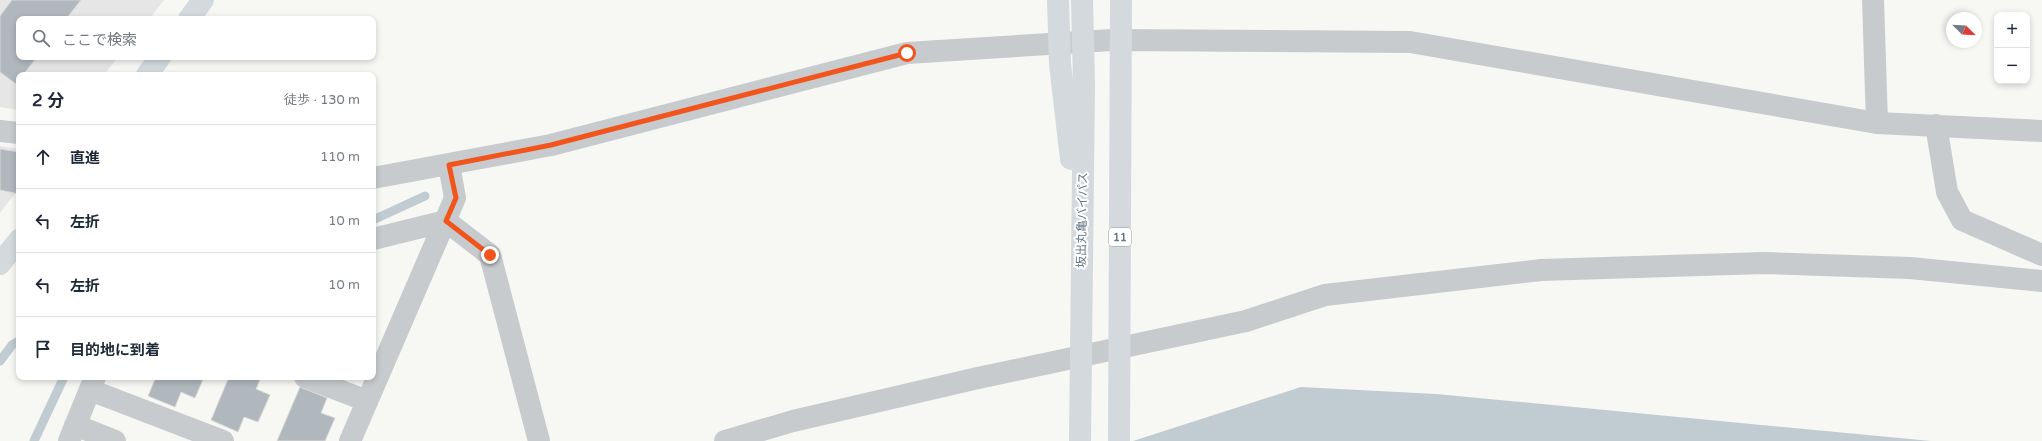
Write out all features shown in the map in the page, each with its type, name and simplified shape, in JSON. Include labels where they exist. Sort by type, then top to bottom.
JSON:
[{"type":"main road","points":[[191,16],[203,0]]},
{"type":"main road","points":[[1058,0],[1060,64],[1082,256]]},
{"type":"main road","name":"坂出丸亀バイパス","points":[[1080,441],[1084,84],[1082,0]]},
{"type":"main road","name":"11","points":[[1119,441],[1120,0]]},
{"type":"main road","points":[[1120,33],[1125,0]]},
{"type":"main road","points":[[148,72],[158,60]]},
{"type":"main road","points":[[0,264],[16,244]]},
{"type":"street","points":[[1873,0],[1877,123]]},
{"type":"street","points":[[376,177],[551,145],[907,53],[1112,40],[1410,42],[1877,123],[1936,125],[2042,132]]},
{"type":"street","points":[[1936,125],[1947,192],[1962,220],[2042,255]]},
{"type":"street","points":[[0,131],[16,133]]},
{"type":"street","points":[[350,441],[456,198],[449,165]]},
{"type":"street","points":[[376,238],[446,221]]},
{"type":"street","points":[[446,221],[490,255],[539,441]]},
{"type":"street","points":[[725,441],[792,421],[978,378],[1246,321],[1325,296],[1541,270],[1764,263],[1910,268],[2042,281]]},
{"type":"street","points":[[313,380],[367,401]]},
{"type":"street","points":[[115,441],[72,433],[93,383],[223,441]]},
{"type":"shaded area","points":[[0,0],[164,0],[151,16],[16,16],[16,60],[116,60],[106,72],[16,72],[16,110],[0,107]]},
{"type":"shaded area","points":[[0,146],[16,149],[16,192],[0,213]]},
{"type":"shaded area","points":[[1301,387],[1436,394],[1931,441],[1133,441]]},
{"type":"building","points":[[12,0],[81,0],[68,16],[16,16],[16,60],[35,60],[25,72],[16,72],[16,84],[0,72],[0,16]]},
{"type":"building","points":[[0,149],[16,152],[16,193],[0,190]]},
{"type":"building","points":[[155,380],[203,380],[195,398],[181,392],[175,407],[148,396]]},
{"type":"building","points":[[228,380],[260,380],[256,389],[270,395],[258,422],[244,417],[238,432],[211,420]]},
{"type":"building","points":[[300,387],[327,398],[321,413],[335,418],[325,441],[277,441]]},
{"type":"waterway","points":[[376,219],[425,196]]},
{"type":"waterway","points":[[0,361],[12,345],[16,343]]},
{"type":"waterway","points":[[34,441],[63,380]]},
{"type":"route","points":[[490,255],[446,221],[456,198],[449,165],[551,145],[907,53]]}]
